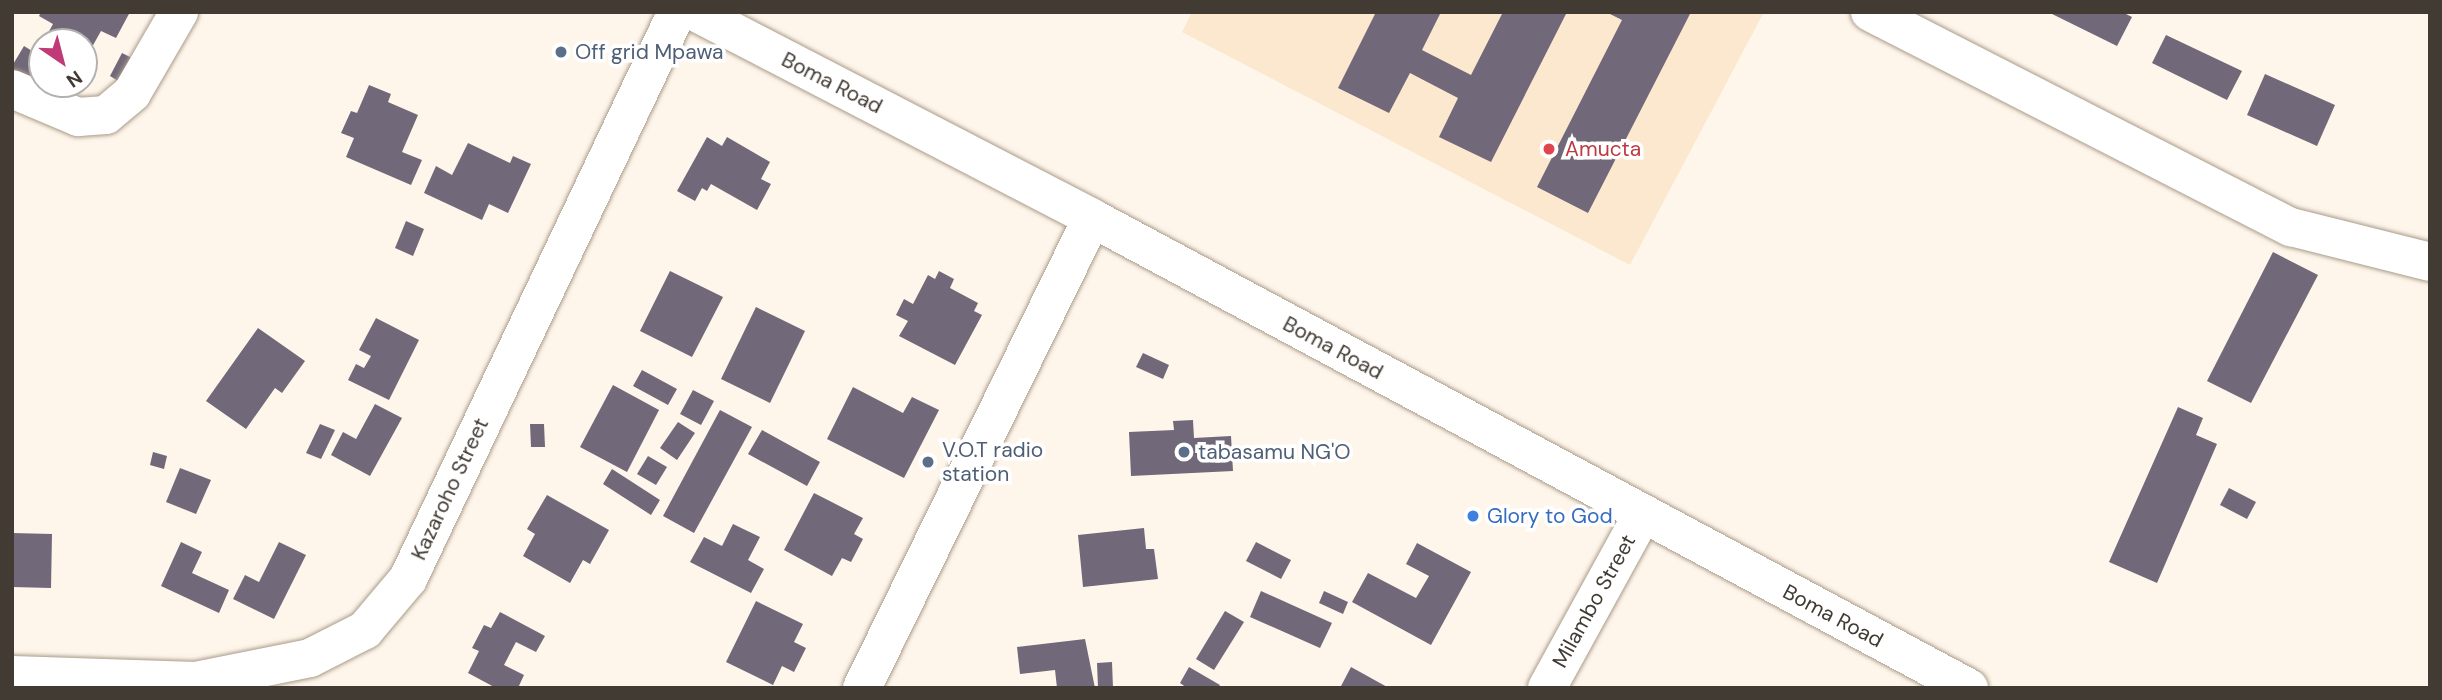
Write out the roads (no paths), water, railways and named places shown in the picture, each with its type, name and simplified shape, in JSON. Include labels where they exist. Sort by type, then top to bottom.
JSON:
[{"type":"street","points":[[12,89],[78,117],[106,115],[132,93],[178,12]]},
{"type":"street","name":"Kazaroho Street","points":[[12,675],[196,681],[310,658],[365,629],[408,579],[677,12]]},
{"type":"street","name":"Boma Road","points":[[695,12],[1092,218],[1969,688]]},
{"type":"street","points":[[1870,12],[2291,227],[2430,261]]},
{"type":"street","points":[[862,688],[1092,218]]},
{"type":"street","name":"Milambo Street","points":[[1547,688],[1642,515]]},
{"type":"place","name":"Off grid Mpawa","points":[[561,52]]},
{"type":"place","name":"Amucta","points":[[1549,149]]},
{"type":"place","name":"tabasamu NG'O","points":[[1184,452]]},
{"type":"place","name":"V.O.T radio station","points":[[928,462]]},
{"type":"place","name":"Glory to God","points":[[1473,516]]}]
